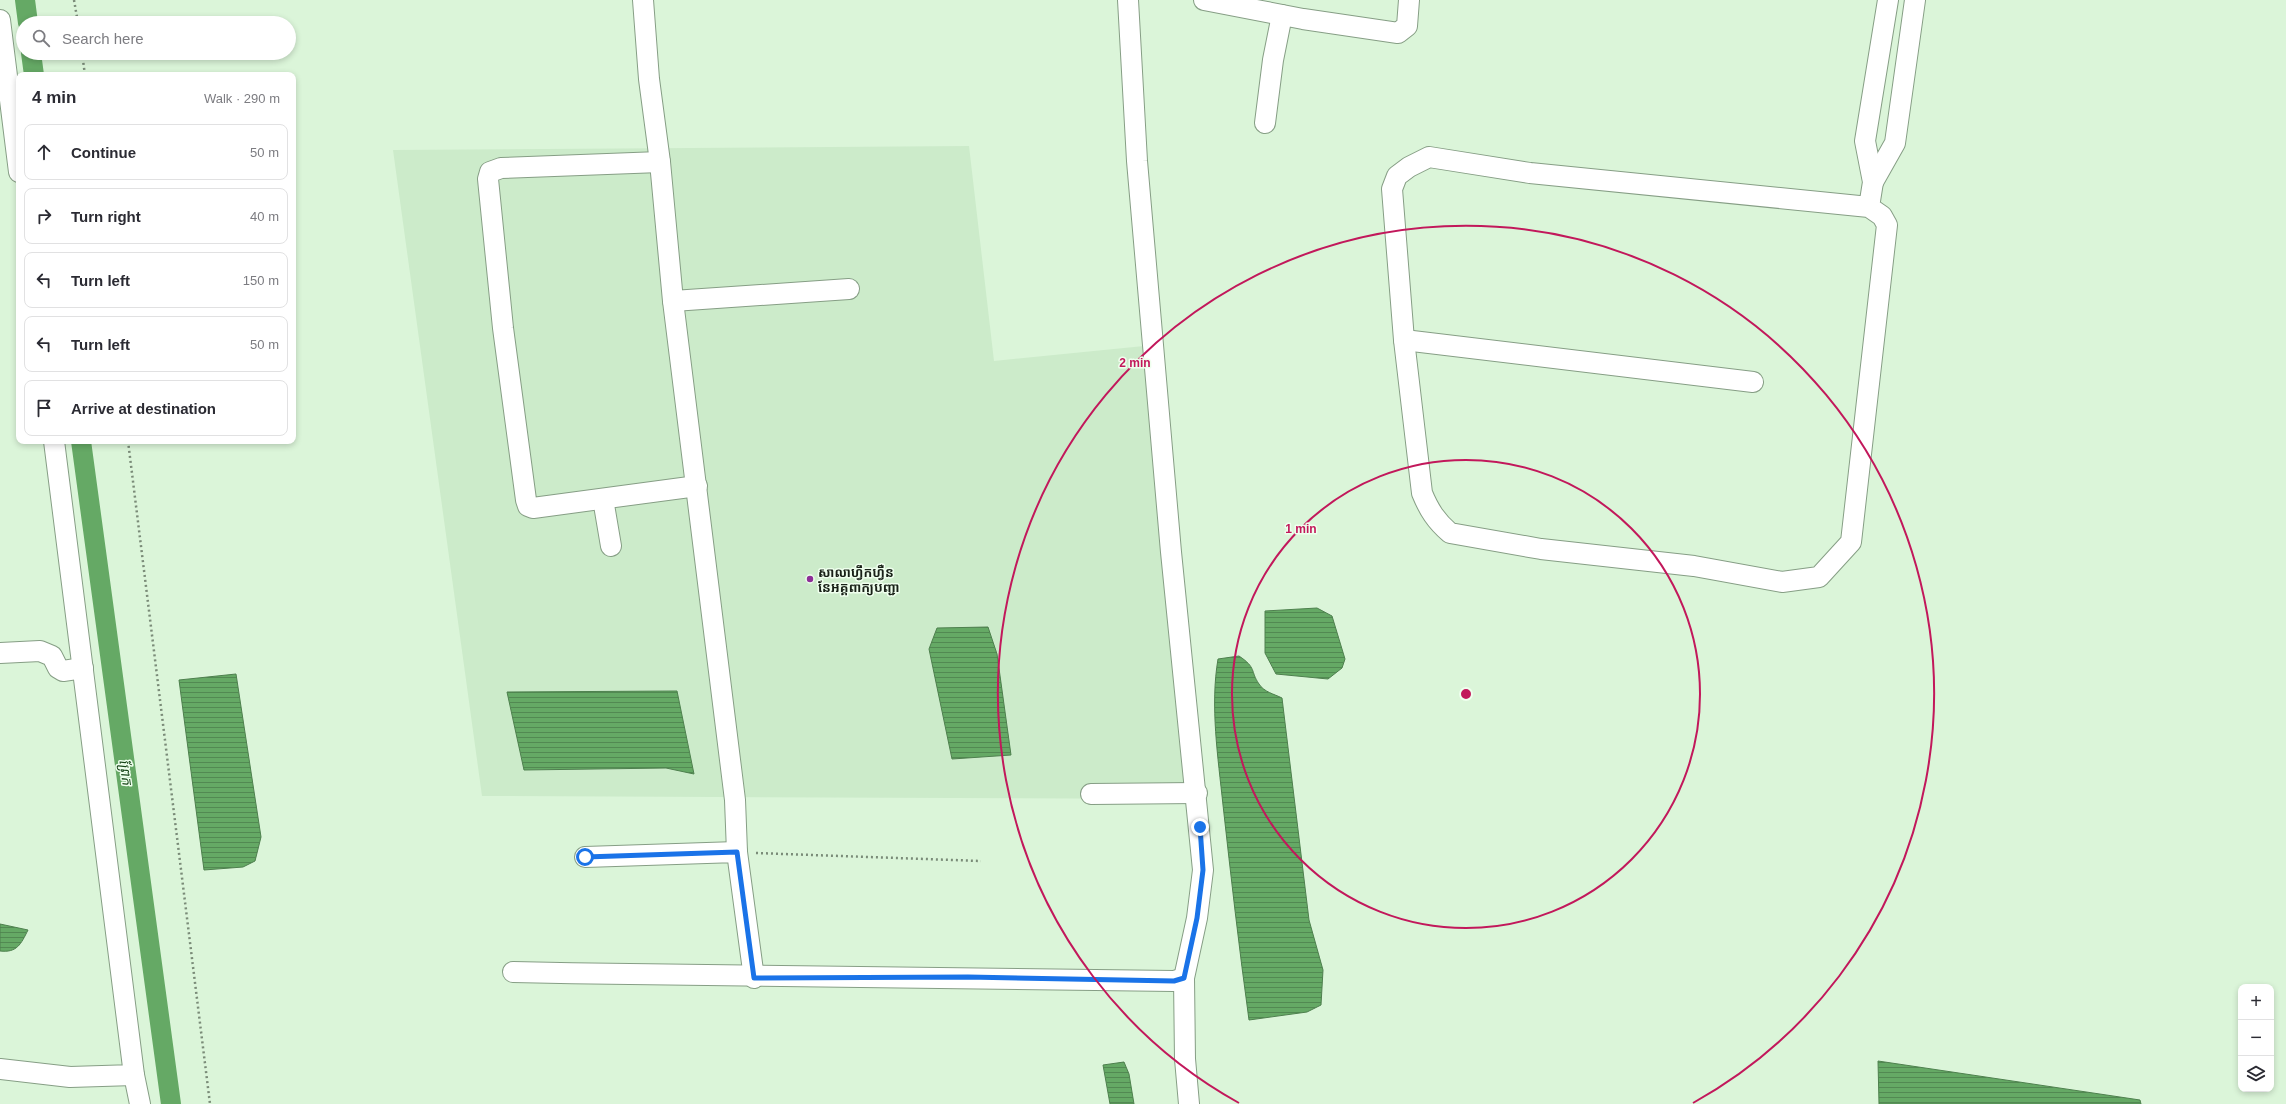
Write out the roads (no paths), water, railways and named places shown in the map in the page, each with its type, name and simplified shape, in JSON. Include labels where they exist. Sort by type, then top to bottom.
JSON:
[{"type":"street","points":[[642,0],[649,79],[660,162],[673,301],[735,800],[737,852],[754,978]]},
{"type":"street","points":[[1128,0],[1137,161],[1171,552],[1203,870],[1197,918],[1184,978],[1186,1059],[1189,1104]]},
{"type":"street","points":[[1204,0],[1282,15],[1398,33],[1407,26],[1409,0]]},
{"type":"street","points":[[1873,182],[1865,141],[1888,0]]},
{"type":"street","points":[[1869,207],[1873,182],[1895,142],[1915,0]]},
{"type":"street","points":[[1265,123],[1273,60],[1282,15]]},
{"type":"street","points":[[0,20],[16,148]]},
{"type":"street","points":[[1429,157],[1530,173],[1869,207],[1882,216],[1887,225],[1852,542],[1819,577],[1782,582],[1694,566],[1541,549],[1450,533],[1439,523],[1429,510],[1422,493],[1404,340],[1392,189],[1397,176],[1409,167],[1429,157]]},
{"type":"street","points":[[660,162],[501,168],[490,172],[488,179],[503,328],[528,506],[533,508],[697,486]]},
{"type":"street","points":[[673,301],[849,289]]},
{"type":"street","points":[[1404,340],[1753,382]]},
{"type":"street","points":[[54,444],[134,1075],[140,1104]]},
{"type":"street","points":[[603,499],[611,546]]},
{"type":"street","points":[[0,653],[40,651],[52,656],[58,668],[63,672],[83,668]]},
{"type":"street","points":[[1091,794],[1196,793]]},
{"type":"street","points":[[585,857],[737,852]]},
{"type":"street","points":[[513,972],[754,978],[968,977],[1174,981],[1184,978]]},
{"type":"street","points":[[0,1068],[70,1077],[134,1075]]},
{"type":"waterway","name":"ព្រែក","points":[[25,0],[27,16]]},
{"type":"waterway","name":"ព្រែក","points":[[32,60],[34,72]]},
{"type":"waterway","name":"ព្រែក","points":[[81,444],[171,1104]]},
{"type":"place","name":"សាលាហ្វឹកហ្វឺន នែអគ្គពាក្យបញ្ជា","points":[[810,579]]}]
